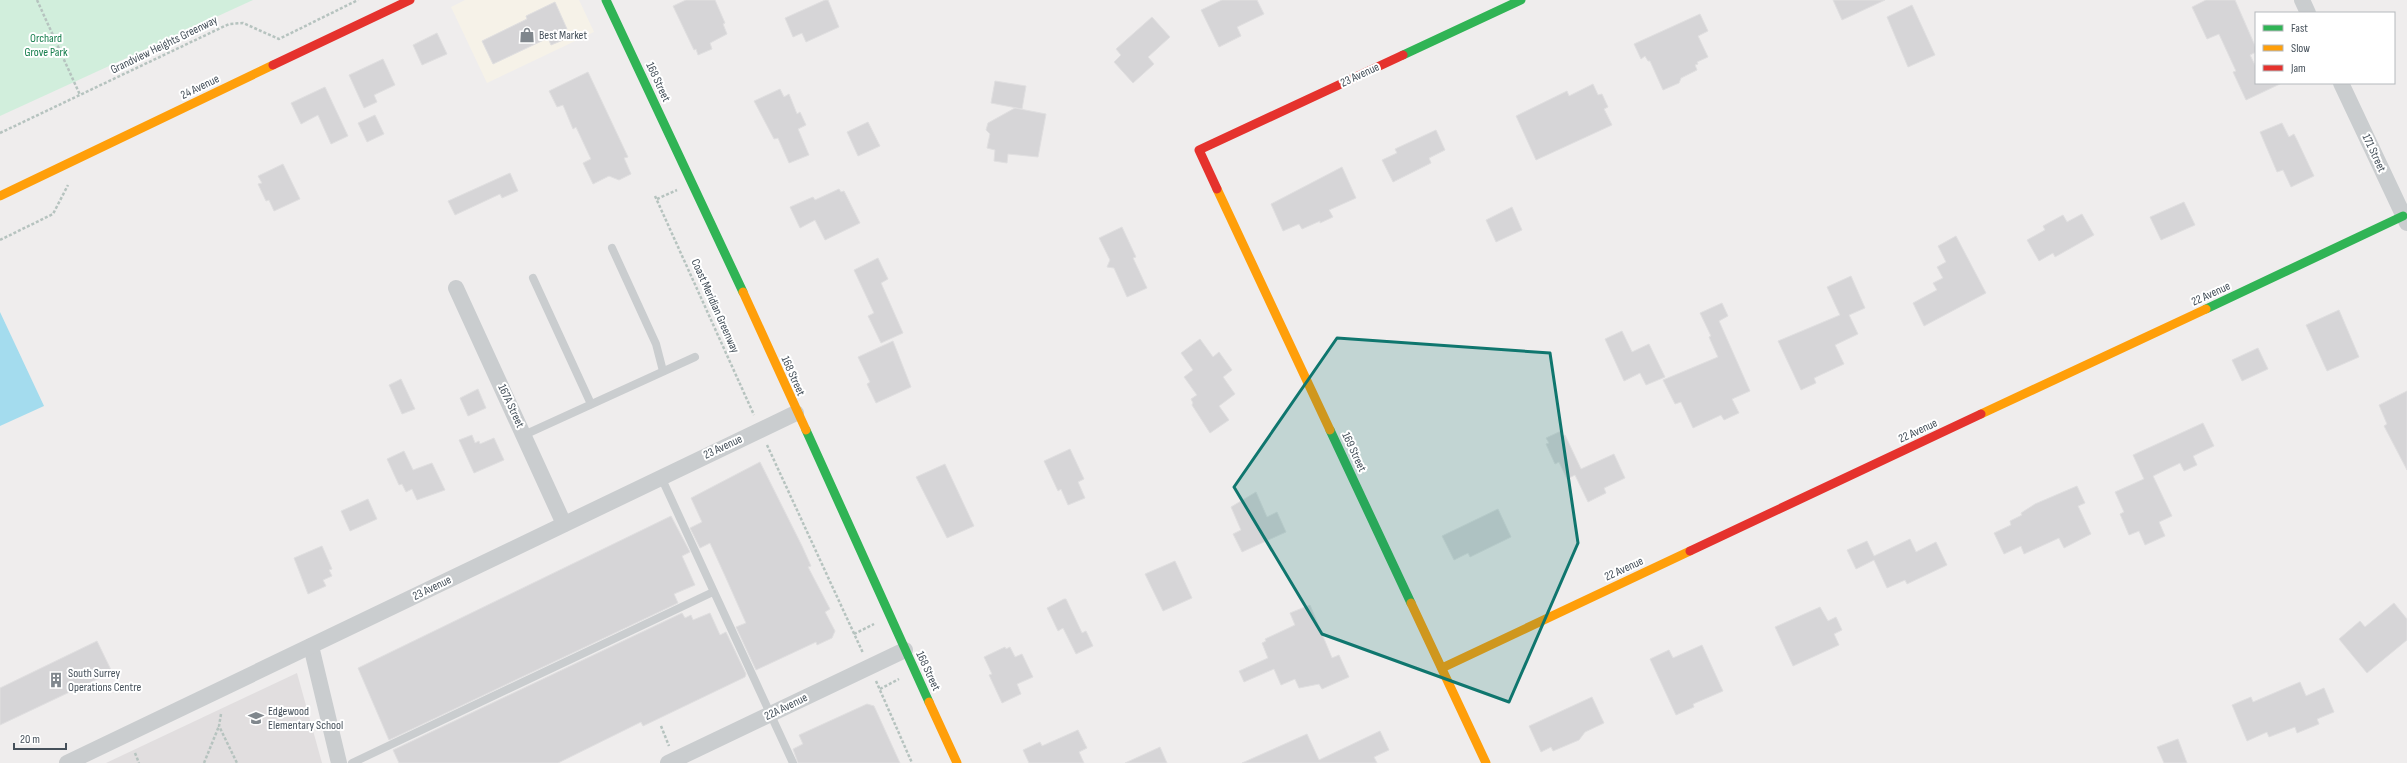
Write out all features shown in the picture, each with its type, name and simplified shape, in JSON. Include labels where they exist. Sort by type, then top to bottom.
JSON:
[{"type":"street","name":"24 Avenue","points":[[0,196],[410,0]]},
{"type":"street","name":"168 Street","points":[[606,0],[692,182],[796,413],[957,763]]},
{"type":"street","name":"23 Avenue","points":[[1199,150],[1521,0]]},
{"type":"street","points":[[2302,0],[2308,12]]},
{"type":"street","name":"171 Street","points":[[2341,84],[2405,220]]},
{"type":"street","name":"169 Street","points":[[1199,150],[1486,763]]},
{"type":"street","name":"22 Avenue","points":[[1442,668],[2405,220]]},
{"type":"street","name":"167A Street","points":[[456,288],[564,524]]},
{"type":"street","name":"23 Avenue","points":[[67,763],[796,413]]},
{"type":"street","points":[[311,646],[340,763]]},
{"type":"street","name":"22A Avenue","points":[[672,761],[905,650]]},
{"type":"lane","points":[[612,248],[656,344],[662,371]]},
{"type":"lane","points":[[533,278],[591,404]]},
{"type":"lane","points":[[524,435],[695,356]]},
{"type":"lane","points":[[661,477],[712,592],[793,763]]},
{"type":"lane","points":[[352,763],[712,592]]},
{"type":"path","points":[[37,0],[80,95]]},
{"type":"path","name":"Grandview Heights Greenway","points":[[0,133],[229,24],[244,24],[279,39],[358,0]]},
{"type":"path","points":[[0,240],[53,214],[68,184],[77,159]]},
{"type":"path","name":"Coast Meridian Greenway","points":[[655,196],[755,417]]},
{"type":"path","points":[[765,440],[864,655]]},
{"type":"path","points":[[874,677],[912,763]]},
{"type":"path","points":[[204,763],[219,726],[221,714]]},
{"type":"path","points":[[219,726],[237,763]]},
{"type":"path","points":[[661,726],[672,761]]},
{"type":"path","points":[[134,753],[139,763]]},
{"type":"highlighted area","points":[[1337,338],[1550,353],[1578,543],[1509,702],[1322,634],[1234,487]]},
{"type":"shaded area","points":[[465,0],[579,0],[594,32],[487,83],[451,7]]},
{"type":"shaded area","name":"Edgewood Elementary School","points":[[297,673],[322,763],[106,763]]},
{"type":"green space","name":"Orchard Grove Park","points":[[0,0],[253,0],[0,116]]},
{"type":"water","points":[[0,312],[44,406],[0,426]]},
{"type":"building","points":[[686,0],[715,0],[725,23],[723,24],[727,34],[710,43],[712,49],[698,55],[696,49],[694,50],[673,6]]},
{"type":"building","points":[[828,0],[839,27],[806,42],[802,33],[793,37],[785,18]]},
{"type":"building","points":[[1222,0],[1257,0],[1264,14],[1237,27],[1241,36],[1219,47],[1201,10]]},
{"type":"building","points":[[1833,0],[1885,0],[1842,20]]},
{"type":"building","points":[[2206,0],[2235,0],[2255,46],[2255,52],[2250,55],[2255,65],[2255,84],[2280,84],[2246,100],[2233,72],[2236,71],[2219,34],[2207,39],[2192,7]]},
{"type":"building","name":"Best Market","points":[[555,2],[567,29],[560,32],[563,40],[551,45],[548,38],[493,64],[482,41],[527,19],[526,16]]},
{"type":"building","points":[[1912,5],[1935,55],[1908,67],[1887,17]]},
{"type":"building","points":[[1700,14],[1708,31],[1698,36],[1708,57],[1697,62],[1698,64],[1695,65],[1697,70],[1681,78],[1679,83],[1663,90],[1650,61],[1648,61],[1645,56],[1641,59],[1634,44]]},
{"type":"building","points":[[1152,17],[1170,37],[1148,57],[1154,64],[1133,83],[1114,62],[1121,55],[1116,49]]},
{"type":"building","points":[[437,33],[447,54],[422,65],[413,45]]},
{"type":"building","points":[[383,59],[395,85],[374,95],[377,102],[364,108],[349,75]]},
{"type":"building","points":[[588,72],[628,157],[624,158],[631,174],[619,180],[609,176],[593,184],[583,163],[591,159],[576,127],[573,129],[563,105],[557,107],[549,91]]},
{"type":"building","points":[[995,81],[1026,86],[1022,109],[991,103]]},
{"type":"building","points":[[1593,84],[1598,95],[1602,94],[1608,107],[1604,109],[1612,125],[1536,160],[1516,116],[1567,91],[1569,96]]},
{"type":"building","points":[[325,87],[348,136],[331,144],[318,115],[301,124],[291,103]]},
{"type":"building","points":[[780,89],[784,97],[789,94],[797,114],[800,112],[806,125],[798,129],[809,155],[789,163],[778,138],[774,139],[754,101]]},
{"type":"building","points":[[1015,108],[1046,114],[1038,157],[1008,154],[1007,163],[994,161],[995,150],[987,148],[990,134],[986,130],[988,123]]},
{"type":"building","points":[[375,115],[384,134],[367,142],[358,123]]},
{"type":"building","points":[[868,122],[880,146],[858,156],[847,132]]},
{"type":"building","points":[[2282,123],[2289,137],[2294,134],[2314,176],[2291,187],[2283,170],[2277,172],[2260,132]]},
{"type":"building","points":[[1436,130],[1445,150],[1429,158],[1431,163],[1393,182],[1382,160],[1397,153],[1395,149]]},
{"type":"building","points":[[283,164],[300,199],[274,211],[269,200],[266,201],[258,184],[262,183],[258,176]]},
{"type":"building","points":[[1342,167],[1356,198],[1329,210],[1333,217],[1320,223],[1320,221],[1302,229],[1299,224],[1283,231],[1271,204]]},
{"type":"building","points":[[510,173],[518,191],[502,198],[500,194],[455,215],[448,201]]},
{"type":"building","points":[[839,189],[841,192],[844,191],[860,223],[825,240],[815,220],[800,228],[790,207],[813,197],[815,200]]},
{"type":"building","points":[[2184,202],[2195,225],[2161,240],[2150,217]]},
{"type":"building","points":[[1512,207],[1522,230],[1496,242],[1486,220]]},
{"type":"building","points":[[2082,214],[2094,235],[2055,257],[2053,253],[2039,261],[2027,240],[2045,230],[2043,226],[2063,215],[2067,222]]},
{"type":"building","points":[[1122,227],[1136,257],[1133,258],[1147,288],[1127,297],[1114,268],[1107,267],[1110,260],[1099,238]]},
{"type":"building","points":[[1956,236],[1986,293],[1924,326],[1913,303],[1937,290],[1933,283],[1943,278],[1937,267],[1946,262],[1938,246]]},
{"type":"building","points":[[878,258],[888,279],[881,283],[903,333],[881,343],[868,316],[874,313],[854,270]]},
{"type":"building","points":[[1851,276],[1865,308],[1849,315],[1858,334],[1835,345],[1844,364],[1814,378],[1816,383],[1801,390],[1778,341],[1840,315],[1827,287]]},
{"type":"building","points":[[1722,303],[1728,316],[1719,321],[1750,391],[1732,399],[1739,413],[1724,420],[1721,415],[1693,428],[1681,402],[1675,404],[1663,380],[1718,357],[1709,337],[1711,336],[1700,313]]},
{"type":"building","points":[[2339,310],[2359,357],[2327,371],[2306,325]]},
{"type":"building","points":[[1622,331],[1632,352],[1649,344],[1665,377],[1646,385],[1640,373],[1624,381],[1605,339]]},
{"type":"building","points":[[1200,339],[1213,357],[1219,352],[1232,370],[1223,377],[1235,394],[1219,406],[1229,420],[1210,433],[1192,405],[1193,403],[1191,399],[1197,395],[1184,377],[1193,370],[1181,353]]},
{"type":"building","points":[[893,341],[911,387],[876,403],[867,384],[870,382],[858,357]]},
{"type":"building","points":[[2258,348],[2268,369],[2242,381],[2232,360]]},
{"type":"building","points":[[401,379],[415,409],[402,414],[389,385]]},
{"type":"building","points":[[478,389],[486,408],[468,416],[460,398]]},
{"type":"building","points":[[2407,391],[2407,470],[2384,426],[2387,424],[2379,405]]},
{"type":"building","points":[[2203,423],[2214,446],[2193,456],[2197,465],[2184,471],[2180,463],[2153,476],[2172,516],[2159,522],[2165,536],[2145,545],[2139,531],[2129,535],[2120,514],[2124,512],[2115,492],[2144,479],[2133,455]]},
{"type":"building","points":[[1561,431],[1563,436],[1565,435],[1581,469],[1614,454],[1625,478],[1604,488],[1606,493],[1588,502],[1575,475],[1567,479],[1559,462],[1555,464],[1546,444],[1549,443],[1546,438]]},
{"type":"building","points":[[472,435],[475,443],[479,441],[480,444],[494,438],[504,460],[474,473],[459,440]]},
{"type":"building","points":[[1070,449],[1084,479],[1078,482],[1085,498],[1068,505],[1061,489],[1058,491],[1044,461]]},
{"type":"building","points":[[404,451],[413,470],[432,463],[445,490],[417,500],[412,489],[406,492],[402,484],[399,485],[387,459]]},
{"type":"building","points":[[760,462],[811,566],[808,567],[830,609],[825,612],[835,631],[832,638],[817,645],[816,642],[756,670],[736,627],[746,623],[710,543],[700,548],[690,528],[702,522],[691,498]]},
{"type":"building","points":[[945,464],[974,526],[947,538],[916,477]]},
{"type":"building","points":[[2077,486],[2085,503],[2078,506],[2091,534],[2064,548],[2059,538],[2024,554],[2021,546],[2004,554],[1994,533],[2011,525],[2010,521],[2022,515],[2021,513],[2035,504]]},
{"type":"building","points":[[1256,492],[1267,517],[1277,512],[1286,532],[1242,552],[1233,534],[1241,530],[1231,507]]},
{"type":"building","points":[[368,499],[377,519],[350,531],[341,511]]},
{"type":"building","points":[[1498,509],[1511,537],[1470,557],[1468,553],[1454,560],[1442,536]]},
{"type":"building","points":[[671,516],[690,552],[682,556],[695,585],[674,594],[678,603],[389,740],[358,668]]},
{"type":"building","points":[[1910,539],[1916,552],[1936,542],[1947,565],[1907,584],[1905,580],[1887,588],[1874,560],[1856,569],[1847,550],[1867,541],[1874,556]]},
{"type":"building","points":[[322,546],[332,569],[329,570],[332,576],[323,580],[326,586],[308,594],[294,558]]},
{"type":"building","points":[[1175,561],[1192,598],[1163,611],[1145,574]]},
{"type":"building","points":[[1066,599],[1082,633],[1086,631],[1093,646],[1076,654],[1063,628],[1058,631],[1047,608]]},
{"type":"building","points":[[2394,603],[2407,619],[2407,640],[2367,673],[2339,639],[2360,621],[2365,627]]},
{"type":"building","points":[[1310,605],[1332,658],[1339,655],[1349,677],[1322,689],[1319,684],[1299,688],[1295,679],[1281,685],[1274,669],[1244,682],[1239,671],[1268,658],[1262,643],[1266,641],[1265,639],[1295,625],[1290,613]]},
{"type":"building","points":[[1820,607],[1828,621],[1836,617],[1842,630],[1834,634],[1839,645],[1793,666],[1775,627]]},
{"type":"building","points":[[682,613],[685,618],[691,615],[693,620],[710,613],[720,635],[726,632],[746,674],[745,677],[643,726],[641,722],[558,763],[399,763],[393,750]]},
{"type":"building","name":"South Surrey Operations Centre","points":[[97,641],[112,672],[0,725],[0,688]]},
{"type":"building","points":[[1702,645],[1723,691],[1693,704],[1694,707],[1676,715],[1650,659],[1669,650],[1673,658]]},
{"type":"building","points":[[1005,647],[1006,649],[1010,647],[1015,657],[1022,654],[1033,677],[1017,684],[1021,694],[1002,703],[989,675],[992,674],[984,657]]},
{"type":"building","points":[[2300,682],[2306,696],[2324,688],[2334,712],[2317,719],[2319,724],[2297,733],[2295,727],[2269,737],[2267,732],[2247,741],[2232,705],[2251,697],[2253,702]]},
{"type":"building","points":[[1592,697],[1604,723],[1585,732],[1579,740],[1553,751],[1551,747],[1541,752],[1529,726]]},
{"type":"building","points":[[867,704],[874,706],[900,763],[798,763],[793,749],[803,744],[799,735]]},
{"type":"building","points":[[1078,730],[1087,748],[1079,752],[1084,763],[1029,763],[1023,750],[1040,742],[1042,746]]},
{"type":"building","points":[[1380,731],[1389,750],[1374,757],[1377,763],[1242,763],[1307,734],[1319,760]]},
{"type":"building","points":[[2178,739],[2187,763],[2164,763],[2157,747]]},
{"type":"building","points":[[1160,747],[1167,763],[1125,763]]},
{"type":"traffic: fast","points":[[606,0],[743,292]]},
{"type":"traffic: fast","points":[[1403,55],[1521,0]]},
{"type":"traffic: fast","points":[[2206,309],[2403,216]]},
{"type":"traffic: fast","points":[[806,430],[929,702]]},
{"type":"traffic: fast","points":[[1330,430],[1411,603]]},
{"type":"traffic: slow","points":[[0,196],[273,65]]},
{"type":"traffic: slow","points":[[1217,189],[1330,430]]},
{"type":"traffic: slow","points":[[743,292],[806,430]]},
{"type":"traffic: slow","points":[[1981,414],[2206,309]]},
{"type":"traffic: slow","points":[[1442,668],[1690,551]]},
{"type":"traffic: slow","points":[[1411,603],[1486,763]]},
{"type":"traffic: slow","points":[[929,702],[957,763]]},
{"type":"traffic: jam","points":[[273,65],[410,0]]},
{"type":"traffic: jam","points":[[1217,189],[1199,150],[1403,55]]},
{"type":"traffic: jam","points":[[1690,551],[1981,414]]},
{"type":"place","name":"Best Market","points":[[527,35]]},
{"type":"place","name":"South Surrey Operations Centre","points":[[56,680]]},
{"type":"place","name":"Edgewood Elementary School","points":[[256,718]]}]
